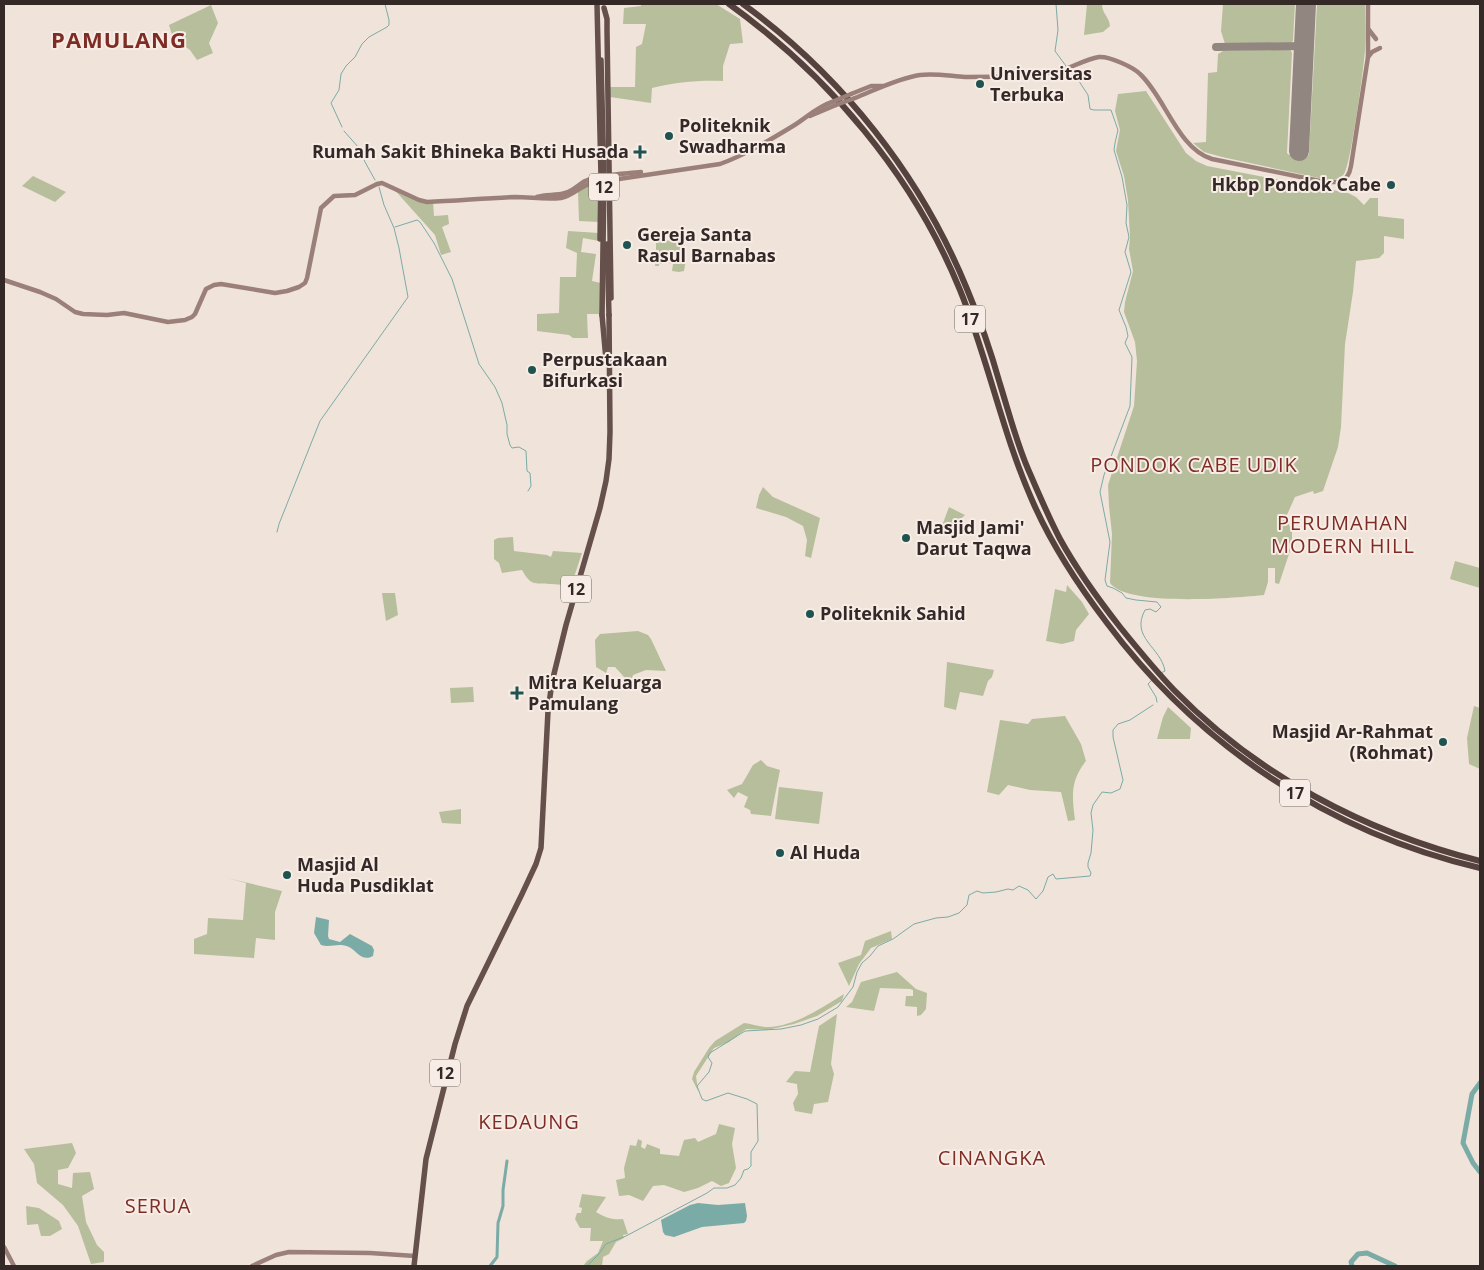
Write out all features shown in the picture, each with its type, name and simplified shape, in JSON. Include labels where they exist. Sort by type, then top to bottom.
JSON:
[{"type":"highway","name":"17","points":[[729,4],[785,48],[827,88],[867,134],[915,203],[934,236],[960,291],[979,342],[1005,431],[1033,503],[1076,581],[1129,653],[1148,675],[1221,742],[1256,768],[1309,802],[1346,821],[1404,846],[1480,868]]},
{"type":"highway","name":"17","points":[[743,4],[795,46],[833,83],[874,129],[912,183],[941,233],[968,290],[1023,457],[1061,539],[1083,577],[1158,672],[1197,712],[1223,734],[1262,764],[1321,800],[1364,822],[1414,842],[1480,861]]},
{"type":"highway","name":"12","points":[[412,1266],[423,1158],[448,1058],[463,1008],[523,887],[534,863],[538,847],[545,734],[553,676],[606,481],[610,432],[606,317],[601,5]]},
{"type":"highway","points":[[601,5],[607,25],[610,167],[611,308],[606,317],[600,316],[601,5]]},
{"type":"highway","points":[[601,168],[610,167]]},
{"type":"highway","points":[[601,189],[610,190]]},
{"type":"main road","points":[[4,280],[40,292],[56,299],[75,312],[83,314],[107,315],[124,312],[164,321],[178,322],[195,314],[206,289],[210,286],[221,284],[275,293],[287,292],[305,283],[320,211],[334,196],[355,195],[382,183],[422,201],[537,197],[562,194],[574,190],[585,181],[677,168],[714,166],[733,159],[806,117],[834,104],[916,76],[1018,76],[1063,70],[1099,57],[1110,59],[1132,68],[1140,74],[1152,88],[1191,147],[1202,155],[1331,182],[1344,180],[1350,171],[1368,56],[1368,4]]},
{"type":"main road","points":[[1368,29],[1376,39]]},
{"type":"main road","points":[[1368,56],[1380,48]]},
{"type":"main road","points":[[537,197],[552,199],[569,196],[584,186],[601,179]]},
{"type":"main road","points":[[592,183],[601,189]]},
{"type":"main road","points":[[4,1247],[14,1266]]},
{"type":"main road","points":[[252,1266],[276,1255],[289,1252],[370,1253],[414,1256]]},
{"type":"green space","points":[[641,4],[716,4],[740,19],[743,43],[730,44],[723,66],[723,81],[688,82],[652,88],[651,103],[610,97],[609,87],[635,87],[636,47],[642,44],[646,24],[623,24],[624,8],[641,6]]},
{"type":"green space","points":[[1087,4],[1102,4],[1110,26],[1103,32],[1084,35]]},
{"type":"green space","points":[[1223,4],[1295,4],[1293,41],[1290,44],[1225,44],[1221,31]]},
{"type":"green space","points":[[1317,4],[1365,4],[1365,44],[1362,75],[1350,153],[1344,174],[1335,179],[1322,179],[1204,152],[1193,143],[1206,142],[1208,73],[1217,72],[1218,54],[1223,51],[1290,49],[1292,53],[1287,153],[1289,155],[1308,156]]},
{"type":"green space","points":[[211,5],[218,23],[209,43],[213,53],[197,60],[190,50],[173,38],[169,25]]},
{"type":"green space","points":[[1146,91],[1186,153],[1196,161],[1207,166],[1348,193],[1356,197],[1364,205],[1370,198],[1378,198],[1378,216],[1404,219],[1404,239],[1384,236],[1384,253],[1379,258],[1356,261],[1345,344],[1341,427],[1338,447],[1323,491],[1314,494],[1313,491],[1295,497],[1286,517],[1292,532],[1292,545],[1279,584],[1275,583],[1275,568],[1268,568],[1268,582],[1264,595],[1207,599],[1159,598],[1120,591],[1110,583],[1112,534],[1108,485],[1134,406],[1137,361],[1135,342],[1124,312],[1133,271],[1129,249],[1128,200],[1124,176],[1116,151],[1120,130],[1115,111],[1118,94]]},
{"type":"green space","points":[[33,176],[66,192],[55,202],[22,186]]},
{"type":"green space","points":[[593,185],[600,190],[599,222],[579,221],[578,192]]},
{"type":"green space","points":[[392,187],[421,201],[433,201],[434,216],[448,215],[449,224],[442,227],[451,252],[441,255],[435,235]]},
{"type":"green space","points":[[568,231],[599,233],[599,241],[583,238],[581,252],[596,254],[592,281],[605,284],[605,314],[587,314],[588,338],[573,338],[569,335],[537,331],[537,314],[559,313],[560,277],[576,277],[577,253],[566,248]]},
{"type":"green space","points":[[683,240],[686,255],[684,271],[672,271],[673,264],[669,263],[668,259],[662,259],[662,264],[655,266],[656,258],[659,257],[659,250],[656,250],[656,241]]},
{"type":"green space","points":[[763,487],[773,497],[820,518],[811,558],[805,556],[807,540],[803,526],[786,517],[756,508]]},
{"type":"green space","points":[[949,507],[965,515],[952,527],[943,523]]},
{"type":"green space","points":[[513,537],[514,551],[551,557],[553,551],[582,553],[571,586],[533,583],[522,570],[502,573],[499,563],[494,559],[494,540]]},
{"type":"green space","points":[[1455,561],[1480,568],[1480,588],[1450,579]]},
{"type":"green space","points":[[1067,585],[1082,602],[1089,614],[1076,630],[1074,641],[1062,644],[1046,641],[1055,589],[1066,592]]},
{"type":"green space","points":[[382,593],[395,593],[398,615],[386,621]]},
{"type":"green space","points":[[638,631],[648,635],[651,639],[666,671],[646,670],[633,675],[632,678],[625,678],[615,667],[608,667],[606,673],[596,667],[595,640],[600,634]]},
{"type":"green space","points":[[947,662],[994,670],[983,696],[960,692],[956,710],[944,707]]},
{"type":"green space","points":[[473,687],[474,702],[451,703],[450,688]]},
{"type":"green space","points":[[1474,706],[1480,708],[1480,769],[1469,764],[1467,738]]},
{"type":"green space","points":[[1168,707],[1191,728],[1190,739],[1157,739]]},
{"type":"green space","points":[[1065,716],[1081,744],[1086,761],[1077,775],[1073,789],[1075,820],[1068,821],[1061,792],[1030,790],[1008,785],[999,795],[987,792],[1000,720],[1028,724],[1032,719]]},
{"type":"green space","points":[[761,760],[767,766],[780,770],[771,816],[751,814],[750,810],[744,807],[748,797],[738,792],[734,798],[727,790],[742,784],[753,765]]},
{"type":"green space","points":[[779,787],[823,792],[819,824],[775,819]]},
{"type":"green space","points":[[461,809],[461,824],[442,823],[439,812]]},
{"type":"green space","points":[[227,878],[282,891],[275,912],[275,940],[256,938],[254,958],[194,954],[194,939],[207,934],[208,918],[243,920],[246,883]]},
{"type":"green space","points":[[891,931],[892,939],[871,948],[859,964],[849,986],[838,963],[861,955],[865,941]]},
{"type":"green space","points":[[897,972],[916,989],[927,993],[926,1009],[921,1015],[917,1016],[917,1007],[905,1006],[906,996],[913,996],[913,990],[910,989],[880,988],[874,1011],[846,1007],[852,1002],[861,982]]},
{"type":"green space","points":[[844,994],[842,1001],[817,1016],[794,1024],[767,1030],[746,1029],[729,1042],[714,1048],[696,1076],[698,1091],[692,1079],[694,1072],[715,1041],[744,1023],[768,1027],[798,1020]]},
{"type":"green space","points":[[837,1014],[831,1064],[834,1074],[828,1102],[814,1104],[812,1114],[795,1111],[793,1103],[798,1094],[797,1084],[786,1082],[795,1071],[810,1072],[819,1026]]},
{"type":"green space","points":[[719,1124],[735,1128],[732,1144],[736,1168],[729,1183],[721,1186],[712,1181],[684,1192],[664,1185],[653,1186],[643,1201],[629,1195],[619,1196],[616,1180],[625,1178],[624,1168],[630,1145],[636,1146],[638,1139],[642,1141],[641,1147],[645,1149],[647,1144],[660,1149],[660,1154],[679,1156],[684,1140],[695,1138],[698,1142],[716,1134]]},
{"type":"green space","points":[[72,1143],[76,1153],[68,1168],[58,1170],[58,1184],[72,1188],[73,1173],[90,1172],[94,1189],[82,1196],[86,1222],[97,1245],[104,1252],[104,1262],[91,1264],[78,1226],[63,1205],[37,1183],[34,1164],[24,1149]]},
{"type":"green space","points":[[582,1194],[606,1197],[596,1212],[609,1218],[623,1219],[628,1234],[623,1235],[624,1238],[616,1242],[609,1254],[603,1257],[602,1266],[583,1266],[598,1253],[603,1241],[590,1241],[591,1228],[580,1228],[575,1219],[577,1213],[581,1213],[582,1208],[579,1207]]},
{"type":"green space","points":[[26,1206],[39,1208],[59,1221],[62,1229],[50,1236],[41,1236],[38,1224],[27,1225]]},
{"type":"water","points":[[316,917],[329,920],[329,939],[340,942],[350,934],[372,946],[374,950],[373,956],[366,958],[360,956],[345,946],[321,945],[314,933]]},
{"type":"water","points":[[698,1203],[718,1205],[745,1203],[746,1221],[744,1223],[702,1227],[674,1237],[665,1235],[661,1220],[690,1205]]},
{"type":"waterway","points":[[342,127],[331,103],[339,90],[341,74],[355,57],[362,44],[369,37],[389,25],[385,4]]},
{"type":"waterway","points":[[1056,4],[1058,30],[1055,51],[1066,66]]},
{"type":"waterway","points":[[1071,69],[1088,95],[1090,109],[1111,110],[1118,130],[1114,150],[1122,177],[1127,205],[1126,223],[1129,237],[1125,252],[1131,272],[1119,310],[1128,336],[1125,343],[1132,357],[1130,406],[1104,475],[1100,492],[1110,542],[1105,580],[1107,586],[1122,593],[1126,598],[1157,602],[1161,607],[1156,612],[1150,609],[1145,610],[1141,620],[1141,628],[1144,635],[1162,663],[1165,671],[1161,673]]},
{"type":"waterway","points":[[344,131],[359,148],[375,180]]},
{"type":"waterway","points":[[277,532],[320,421],[408,297],[394,228],[379,187]]},
{"type":"waterway","points":[[395,227],[417,220],[434,243],[452,279],[479,364],[495,387],[502,403],[510,445],[512,448],[519,447],[526,451],[527,471],[530,473],[531,486],[528,491]]},
{"type":"waterway","points":[[1152,680],[1148,684],[1157,702]]},
{"type":"waterway","points":[[587,1266],[606,1244],[626,1236],[714,1188],[727,1188],[735,1185],[741,1178],[744,1170],[751,1166],[751,1152],[758,1141],[757,1104],[728,1093],[706,1101],[702,1099],[697,1086],[709,1072],[712,1063],[708,1057],[710,1053],[745,1031],[781,1029],[801,1025],[818,1019],[838,1007],[853,987],[857,972],[862,963],[878,946],[893,939],[914,924],[959,913],[967,905],[969,895],[977,891],[983,893],[1013,890],[1019,886],[1028,890],[1036,899],[1043,891],[1048,877],[1053,874],[1056,879],[1090,876],[1088,863],[1093,830],[1091,813],[1093,805],[1102,792],[1111,793],[1120,789],[1123,780],[1113,730],[1118,724],[1130,720],[1153,705]]},
{"type":"waterway","points":[[1480,1083],[1472,1094],[1463,1143],[1480,1172]]},
{"type":"waterway","points":[[490,1266],[497,1257],[498,1223],[503,1206],[507,1161]]},
{"type":"waterway","points":[[1352,1266],[1351,1262],[1358,1254],[1367,1253],[1395,1266]]},
{"type":"taxiway","points":[[1216,47],[1304,46]]},
{"type":"runway","points":[[1299,151],[1306,4]]},
{"type":"place","name":"Universitas Terbuka","points":[[980,84]]},
{"type":"place","name":"Politeknik Swadharma","points":[[669,136]]},
{"type":"place","name":"Rumah Sakit Bhineka Bakti Husada","points":[[640,152]]},
{"type":"place","name":"Hkbp Pondok Cabe","points":[[1391,185]]},
{"type":"place","name":"Gereja Santa Rasul Barnabas","points":[[627,245]]},
{"type":"place","name":"Perpustakaan Bifurkasi","points":[[532,370]]},
{"type":"place","name":"Masjid Jami' Darut Taqwa","points":[[906,538]]},
{"type":"place","name":"Politeknik Sahid","points":[[810,614]]},
{"type":"place","name":"Mitra Keluarga Pamulang","points":[[517,693]]},
{"type":"place","name":"Masjid Ar-Rahmat (Rohmat)","points":[[1443,742]]},
{"type":"place","name":"Al Huda","points":[[780,853]]},
{"type":"place","name":"Masjid Al Huda Pusdiklat","points":[[287,875]]},
{"type":"district","name":"PAMULANG","points":[[119,40]]},
{"type":"district","name":"PONDOK CABE UDIK","points":[[1194,465]]},
{"type":"district","name":"PERUMAHAN MODERN HILL","points":[[1343,534]]},
{"type":"district","name":"KEDAUNG","points":[[529,1122]]},
{"type":"district","name":"CINANGKA","points":[[992,1158]]},
{"type":"district","name":"SERUA","points":[[158,1206]]}]
